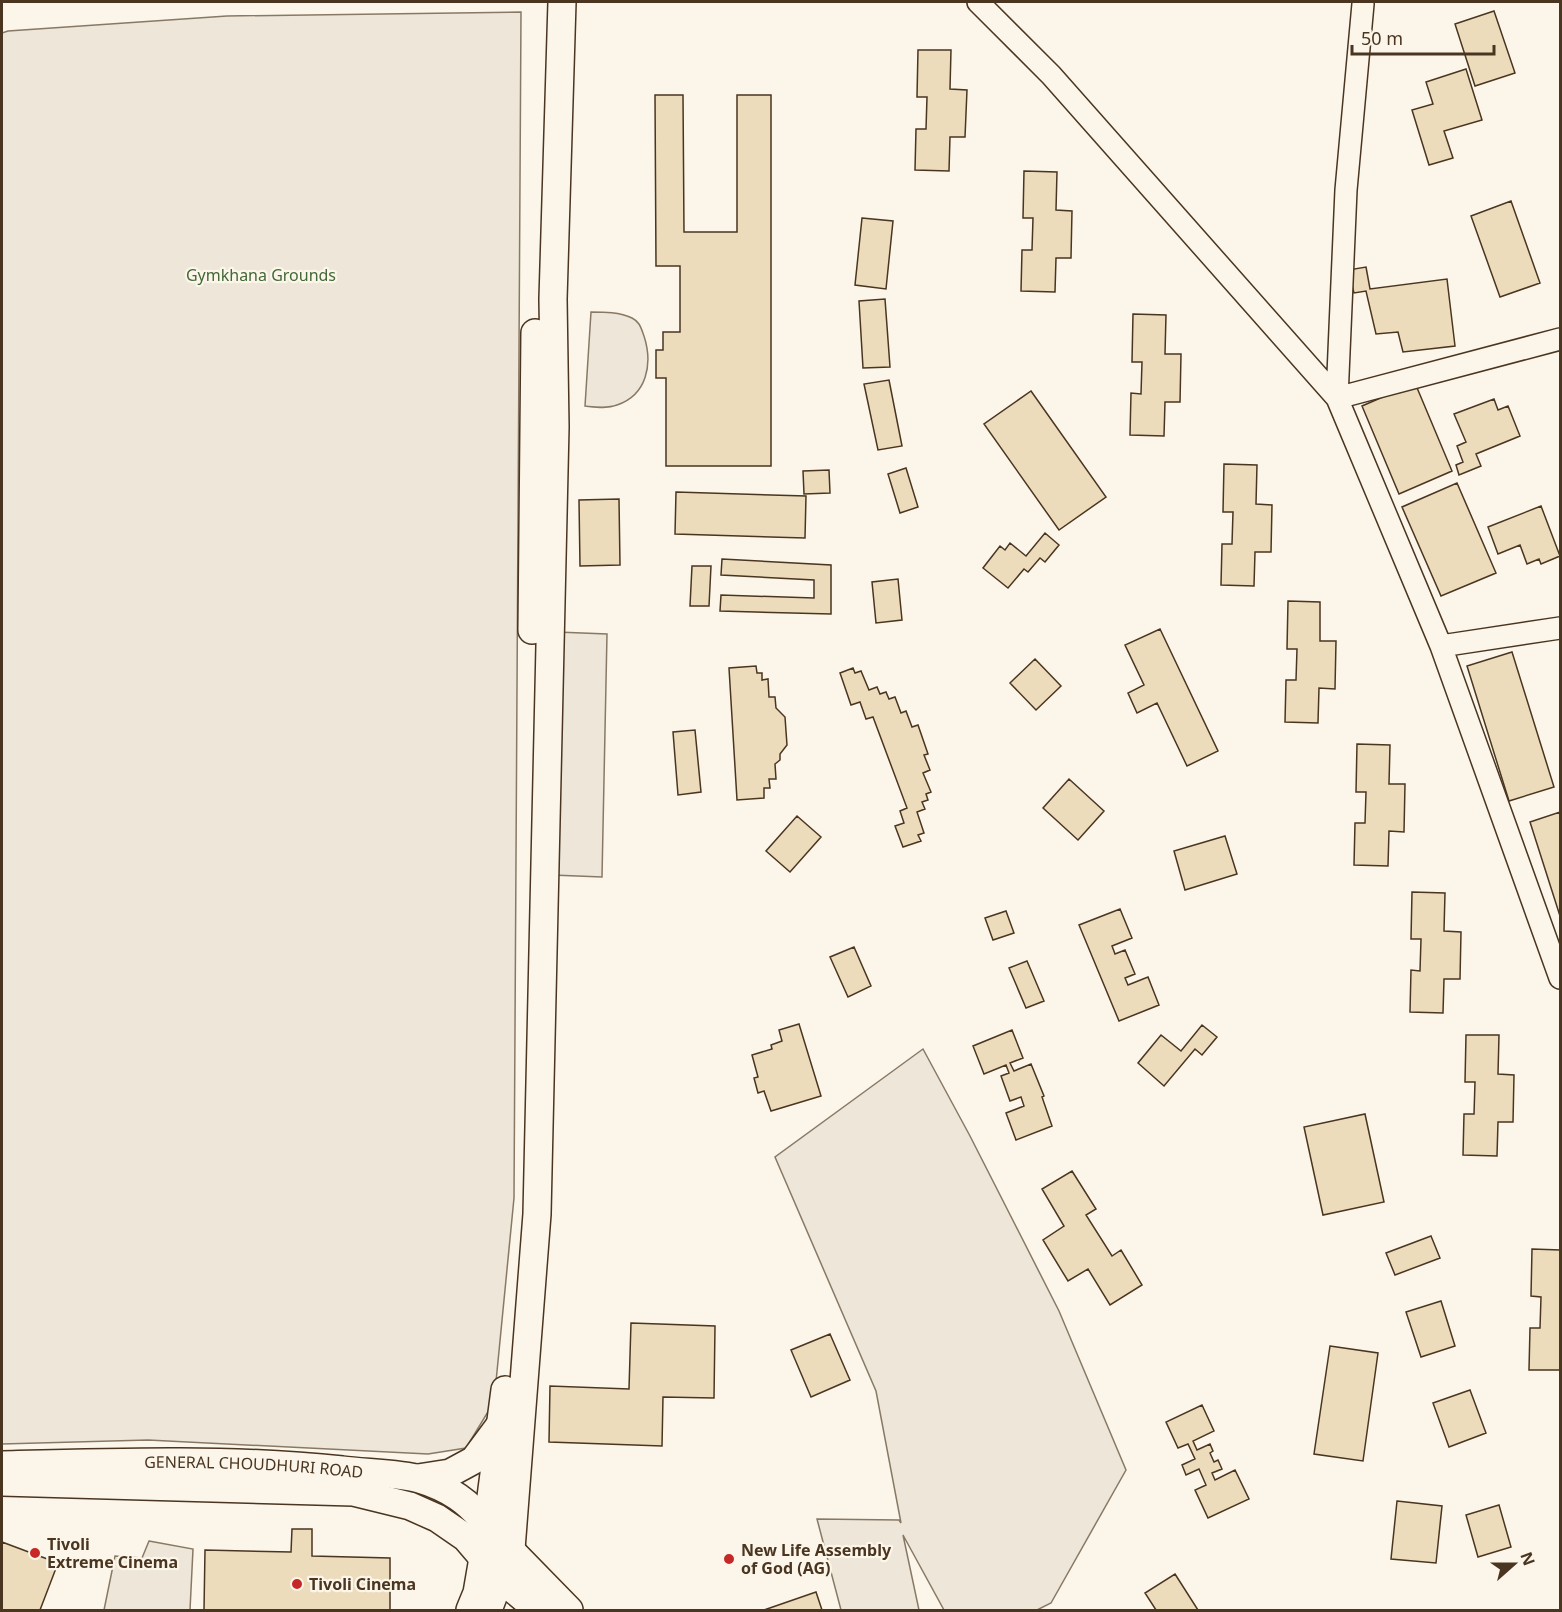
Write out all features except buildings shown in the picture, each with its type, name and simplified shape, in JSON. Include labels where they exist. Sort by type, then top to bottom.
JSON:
[{"type":"main road","points":[[488,1611],[511,1549],[502,1422],[525,1198],[536,299],[546,2]]},
{"type":"main road","points":[[470,1611],[477,1593],[488,1527],[506,1477],[537,1214],[555,427],[552,299],[562,2]]},
{"type":"main road","points":[[418,1479],[450,1473],[474,1460],[502,1422]]},
{"type":"main road","name":"GENERAL CHOUDHURI ROAD","points":[[2,1465],[136,1462],[308,1467],[418,1479],[460,1497],[511,1549]]},
{"type":"main road","name":"GENERAL CHOUDHURI ROAD","points":[[2,1482],[353,1492],[410,1506],[437,1518],[466,1538],[501,1579],[532,1605]]},
{"type":"main road","points":[[511,1549],[569,1611]]},
{"type":"main road","points":[[494,1611],[507,1604],[532,1605]]},
{"type":"street","points":[[978,2],[1051,75],[1337,398],[1441,646],[1560,978]]},
{"type":"street","points":[[1337,398],[1346,190],[1363,4]]},
{"type":"street","points":[[1337,398],[1560,339]]},
{"type":"street","points":[[1441,646],[1560,628]]},
{"type":"green space","name":"Gymkhana Grounds","points":[[521,12],[514,1198],[494,1402],[466,1448],[428,1454],[148,1440],[2,1444],[2,33],[227,16]]},
{"type":"green space","points":[[591,312],[617,313],[635,320],[639,323],[647,347],[647,368],[641,386],[627,400],[613,406],[585,406]]},
{"type":"green space","points":[[557,632],[607,634],[602,877],[552,875]]},
{"type":"green space","points":[[923,1049],[1059,1311],[1126,1470],[1051,1603],[1037,1610],[944,1610],[903,1535],[919,1610],[841,1610],[817,1519],[899,1520],[901,1523],[876,1391],[775,1157]]},
{"type":"green space","points":[[149,1541],[193,1549],[190,1610],[104,1610],[115,1556],[142,1558]]},
{"type":"place","name":"Tivoli Extreme Cinema","points":[[35,1553]]},
{"type":"place","name":"New Life Assembly of God (AG)","points":[[729,1559]]},
{"type":"place","name":"Tivoli Cinema","points":[[297,1584]]}]
